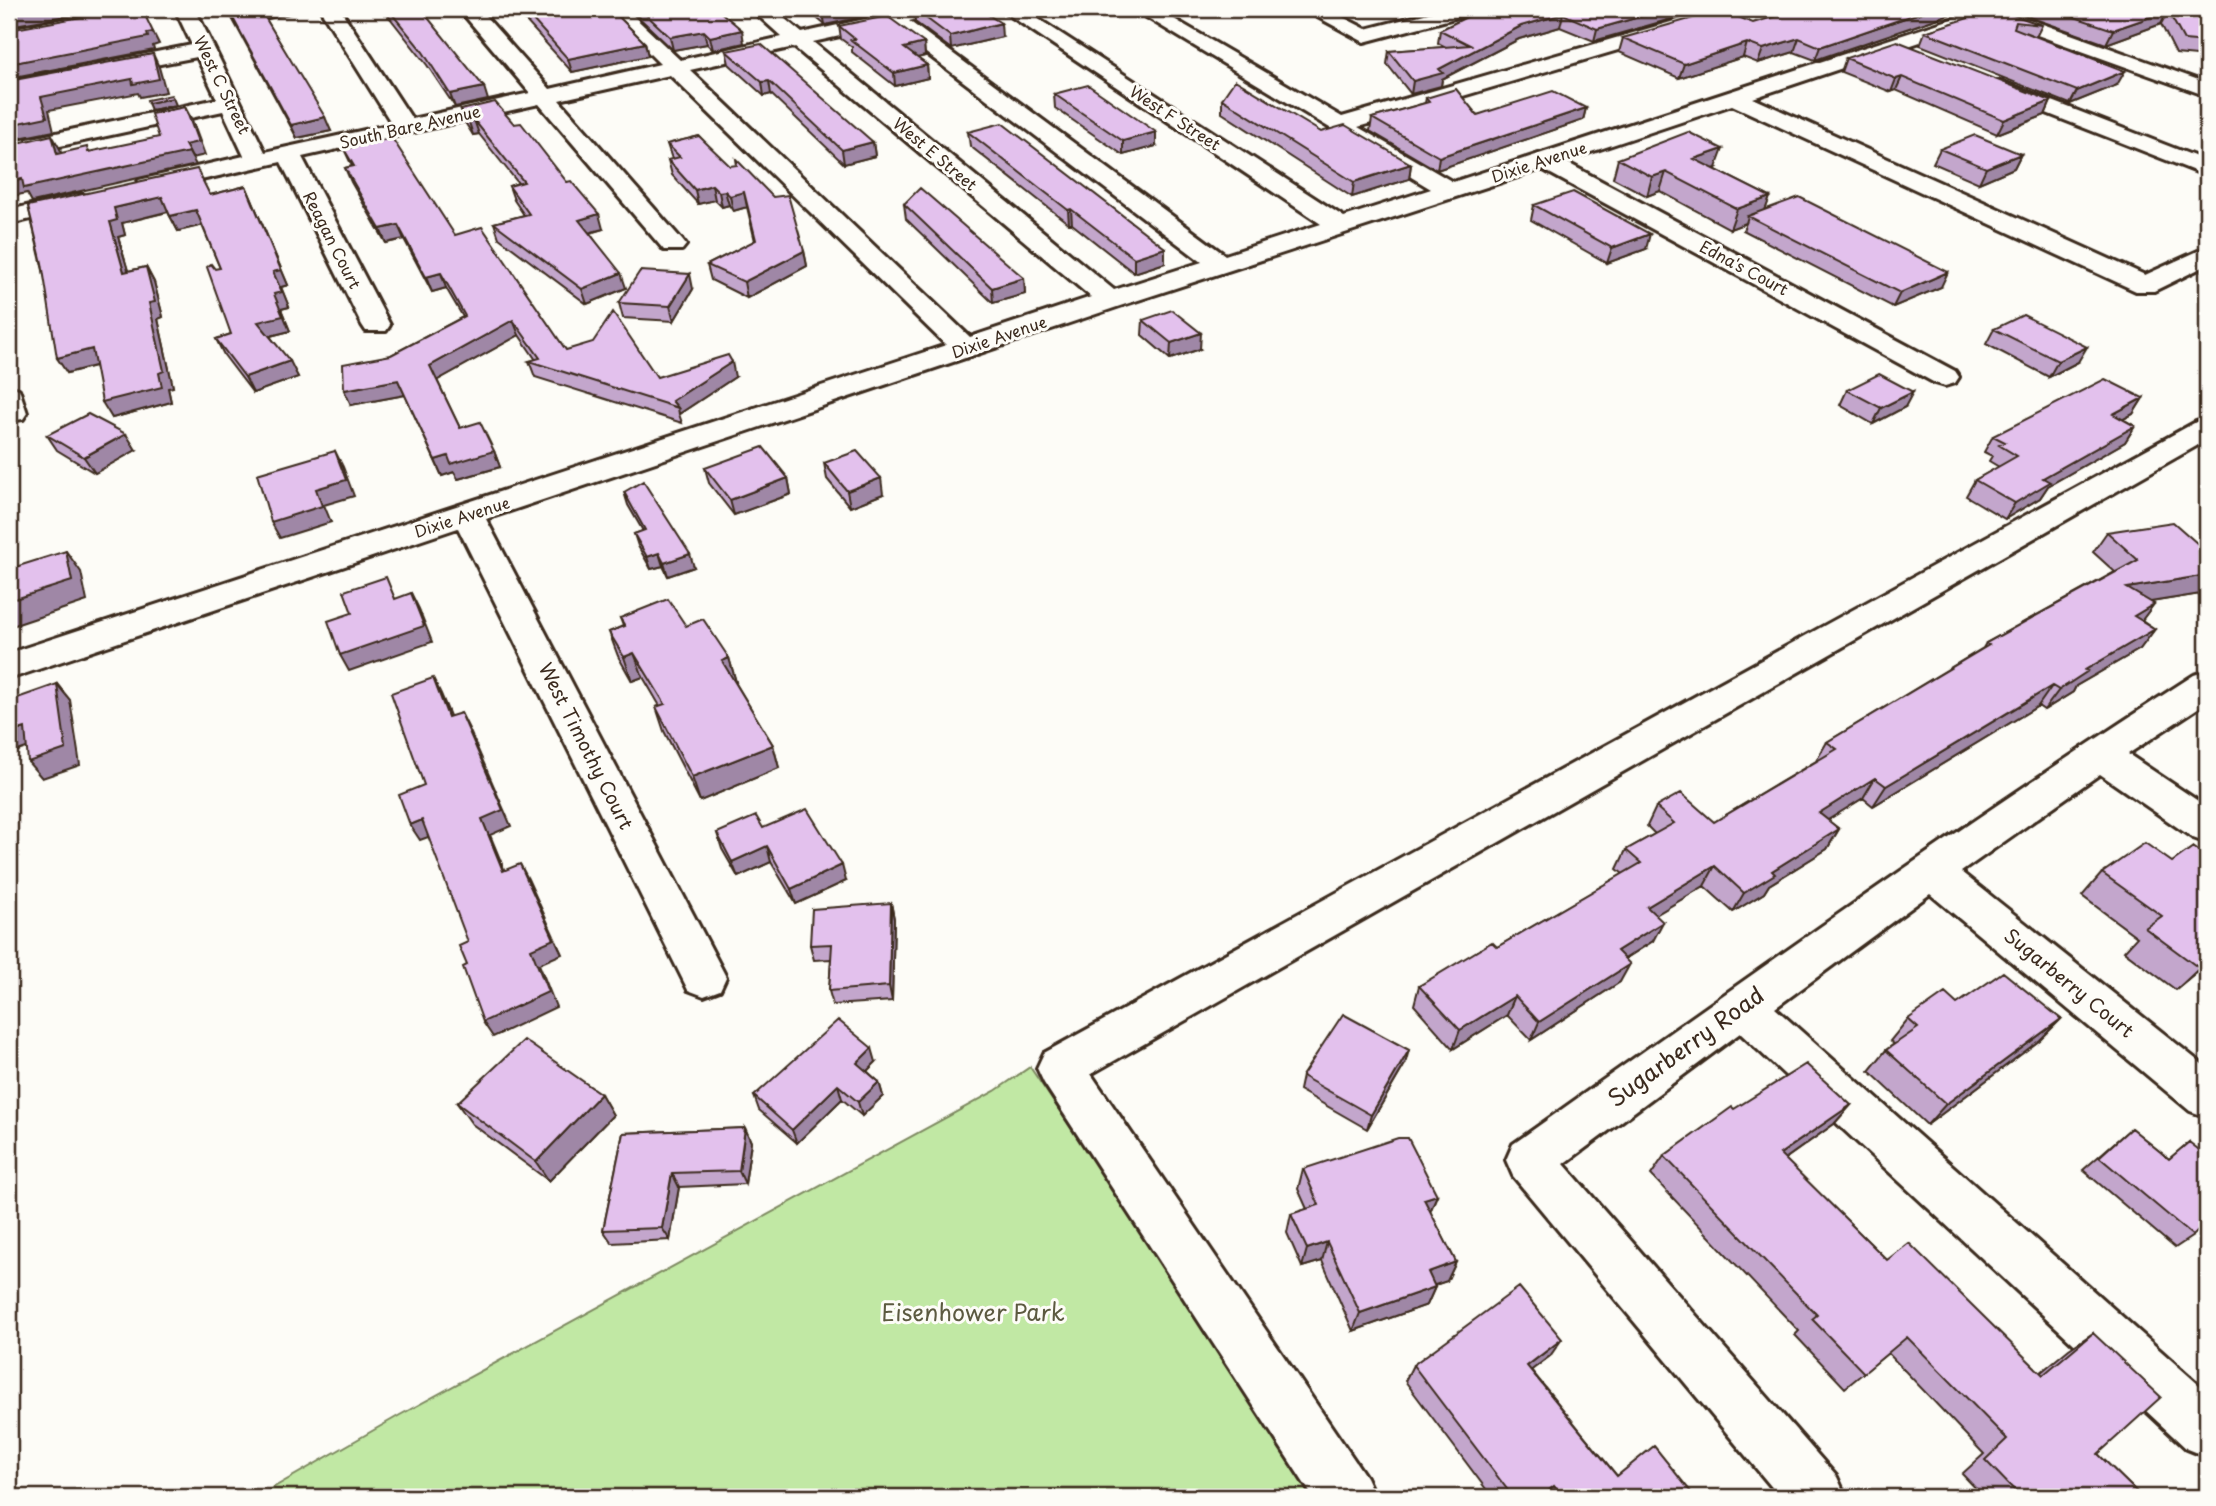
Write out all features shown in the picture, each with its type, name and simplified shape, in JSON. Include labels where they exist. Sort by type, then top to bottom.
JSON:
[{"type":"street","points":[[9,35],[150,9]]},
{"type":"street","name":"West C Street","points":[[185,9],[258,161]]},
{"type":"street","points":[[330,9],[406,127]]},
{"type":"street","points":[[469,9],[673,245]]},
{"type":"street","points":[[615,9],[966,349]]},
{"type":"street","name":"West E Street","points":[[761,9],[1110,300]]},
{"type":"street","name":"West F Street","points":[[1010,9],[1340,226]]},
{"type":"street","points":[[1143,9],[1451,191]]},
{"type":"street","points":[[1312,9],[1364,36],[1466,9]]},
{"type":"street","points":[[1340,125],[1736,9]]},
{"type":"street","name":"South Bare Avenue","points":[[127,190],[923,10]]},
{"type":"street","points":[[1987,10],[2207,90]]},
{"type":"street","name":"Dixie Avenue","points":[[9,666],[1110,300],[1735,97],[1906,50],[1987,10]]},
{"type":"street","points":[[892,18],[1221,264]]},
{"type":"street","points":[[9,87],[205,48]]},
{"type":"street","points":[[1982,80],[2207,169]]},
{"type":"street","points":[[1735,97],[2145,285],[2207,255]]},
{"type":"street","points":[[9,150],[230,103]]},
{"type":"street","name":"Reagan Court","points":[[289,154],[376,325]]},
{"type":"street","name":"Edna's Court","points":[[1544,160],[1945,377]]},
{"type":"street","points":[[9,217],[101,196]]},
{"type":"street","points":[[1346,1497],[1060,1068],[2207,428]]},
{"type":"street","name":"West Timothy Court","points":[[468,515],[704,977]]},
{"type":"street","name":"Sugarberry Road","points":[[1817,1497],[1530,1160],[1930,870],[2207,684]]},
{"type":"street","points":[[2099,754],[2207,827]]},
{"type":"street","name":"Sugarberry Court","points":[[1930,870],[2207,1096]]},
{"type":"street","points":[[1743,1007],[2207,1429]]},
{"type":"green space","name":"Eisenhower Park","points":[[1030,1067],[1319,1497],[257,1497],[400,1415],[995,1091]]},
{"type":"building","points":[[9,9],[31,9],[9,13]]},
{"type":"building","points":[[125,9],[142,9],[153,32],[147,33],[148,37],[9,64],[9,30]]},
{"type":"building","points":[[228,9],[260,9],[325,117],[291,125]]},
{"type":"building","points":[[388,9],[421,9],[484,87],[450,94],[423,52]]},
{"type":"building","points":[[523,9],[611,9],[645,43],[568,59]]},
{"type":"building","points":[[640,9],[717,9],[742,30],[710,37],[704,31],[670,37]]},
{"type":"building","points":[[914,9],[979,9],[1001,23],[950,36]]},
{"type":"building","points":[[1483,9],[1667,9],[1597,29],[1563,14],[1521,26],[1439,69],[1443,73],[1413,81],[1389,51],[1470,45],[1440,30]]},
{"type":"building","points":[[1801,9],[1931,9],[1820,47],[1799,38],[1763,49],[1747,43],[1684,64],[1623,38],[1721,10],[1753,23]]},
{"type":"building","points":[[1996,9],[2042,25],[2016,22],[2014,28],[2125,71],[2077,91],[1925,32]]},
{"type":"building","points":[[2051,9],[2207,9],[2207,42],[2184,40],[2168,11],[2113,30]]},
{"type":"building","points":[[887,16],[924,43],[904,48],[927,65],[894,73],[851,40],[855,39],[839,26]]},
{"type":"building","points":[[1897,41],[2051,101],[2004,120],[1902,77],[1896,79],[1846,58]]},
{"type":"building","points":[[761,44],[873,142],[842,150],[769,81],[762,82],[726,51]]},
{"type":"building","points":[[153,54],[159,79],[133,84],[132,79],[41,97],[47,117],[9,125],[9,81]]},
{"type":"building","points":[[1235,80],[1321,132],[1345,125],[1411,164],[1354,182],[1222,99]]},
{"type":"building","points":[[1088,85],[1156,132],[1123,141],[1054,94]]},
{"type":"building","points":[[1456,89],[1477,115],[1553,91],[1586,108],[1439,157],[1372,118],[1429,102],[1426,98]]},
{"type":"building","points":[[171,95],[173,98],[148,103],[147,100]]},
{"type":"building","points":[[495,102],[514,124],[521,123],[567,182],[571,181],[599,214],[579,220],[621,273],[582,289],[494,223],[529,214],[509,186],[524,182],[474,120],[469,122],[461,110]]},
{"type":"building","points":[[185,107],[198,142],[185,145],[189,152],[24,188],[22,179],[9,182],[9,145],[52,135],[57,154],[87,147],[88,152],[159,137],[151,114]]},
{"type":"building","points":[[1002,123],[1165,248],[1134,258],[968,132]]},
{"type":"building","points":[[1688,132],[1723,149],[1694,159],[1770,197],[1737,209],[1666,172],[1652,177],[1618,159]]},
{"type":"building","points":[[1975,135],[2021,154],[1986,168],[1940,149]]},
{"type":"building","points":[[699,136],[730,166],[737,165],[736,159],[773,197],[788,195],[804,251],[744,282],[707,265],[756,240],[744,192],[730,196],[725,191],[719,192],[712,185],[695,190],[668,160],[680,157],[667,144]]},
{"type":"building","points":[[392,138],[455,235],[482,227],[566,350],[593,342],[613,312],[657,377],[728,355],[732,362],[672,401],[678,408],[529,361],[540,358],[513,320],[430,366],[460,428],[480,422],[494,451],[451,464],[448,456],[435,460],[398,380],[344,390],[343,364],[391,355],[465,316],[441,273],[426,277],[398,225],[380,229],[345,168],[354,166],[344,149]]},
{"type":"building","points":[[197,169],[210,195],[246,186],[281,270],[273,272],[282,292],[274,294],[283,316],[258,322],[290,361],[245,377],[216,339],[231,334],[207,267],[211,264],[215,269],[220,268],[196,210],[170,216],[162,197],[114,208],[117,220],[110,222],[124,272],[146,267],[155,302],[149,303],[164,371],[159,373],[162,387],[102,402],[92,349],[57,358],[42,263],[28,206]]},
{"type":"building","points":[[920,188],[1024,278],[992,288],[904,204]]},
{"type":"building","points":[[1573,192],[1650,234],[1612,248],[1534,205]]},
{"type":"building","points":[[1799,197],[1948,272],[1900,293],[1748,216]]},
{"type":"building","points":[[640,271],[690,274],[670,306],[619,303]]},
{"type":"building","points":[[1172,310],[1201,333],[1171,343],[1143,320]]},
{"type":"building","points":[[2023,315],[2087,347],[2058,361],[1994,329]]},
{"type":"building","points":[[1879,374],[1913,392],[1881,408],[1847,390]]},
{"type":"building","points":[[2105,379],[2143,398],[2113,414],[2135,426],[2043,478],[2050,482],[2015,503],[1975,480],[2017,456],[1999,445],[2005,442],[1993,436]]},
{"type":"building","points":[[88,414],[126,434],[84,457],[47,435]]},
{"type":"building","points":[[763,447],[788,478],[730,500],[705,468]]},
{"type":"building","points":[[335,451],[346,480],[316,489],[322,506],[271,522],[257,474]]},
{"type":"building","points":[[857,451],[881,478],[847,491],[824,463]]},
{"type":"building","points":[[643,481],[690,554],[664,563],[659,553],[647,557],[634,534],[645,530],[624,492]]},
{"type":"building","points":[[2173,522],[2207,552],[2207,575],[2127,588],[2154,604],[2134,616],[2155,629],[2085,670],[2088,671],[2059,690],[2052,686],[1886,786],[1875,778],[1819,813],[1839,829],[1772,871],[1775,874],[1744,893],[1715,866],[1647,907],[1663,922],[1617,951],[1630,964],[1539,1022],[1515,996],[1460,1030],[1419,986],[1492,942],[1497,947],[1641,863],[1626,850],[1674,823],[1656,807],[1681,793],[1714,822],[1837,749],[1827,742],[1989,645],[1986,643],[2138,560],[2107,532]]},
{"type":"building","points":[[66,551],[72,581],[9,601],[9,569]]},
{"type":"building","points":[[386,577],[395,599],[411,593],[424,626],[340,655],[328,621],[352,613],[344,591]]},
{"type":"building","points":[[668,599],[686,626],[703,619],[729,658],[722,661],[773,745],[692,777],[656,707],[665,704],[634,653],[624,657],[609,632],[625,626],[620,618]]},
{"type":"building","points":[[433,678],[448,717],[461,713],[503,810],[482,819],[503,871],[520,864],[554,939],[531,949],[548,992],[483,1022],[463,967],[467,965],[459,946],[468,942],[422,820],[410,825],[399,795],[424,785],[391,693]]},
{"type":"building","points":[[57,684],[66,749],[28,762],[25,728],[9,733],[9,701]]},
{"type":"building","points":[[807,809],[842,865],[791,889],[767,846],[732,862],[717,833],[756,816],[763,828]]},
{"type":"building","points":[[2145,843],[2172,862],[2193,847],[2207,857],[2207,961],[2199,968],[2145,928],[2162,916],[2102,873]]},
{"type":"building","points":[[891,903],[889,986],[829,991],[832,944],[810,945],[812,909]]},
{"type":"building","points":[[2003,972],[2061,1019],[1946,1104],[1886,1050],[1918,1028],[1908,1019],[1945,993],[1957,1004]]},
{"type":"building","points":[[1343,1014],[1409,1050],[1371,1115],[1302,1076]]},
{"type":"building","points":[[838,1020],[872,1048],[857,1063],[879,1082],[858,1102],[838,1085],[792,1130],[754,1096]]},
{"type":"building","points":[[524,1040],[601,1094],[536,1162],[457,1103]]},
{"type":"building","points":[[1806,1064],[1851,1105],[1780,1154],[1887,1260],[1909,1243],[2043,1375],[2093,1333],[2161,1397],[2098,1454],[2142,1497],[2021,1497],[1985,1460],[2007,1439],[1907,1337],[1864,1373],[1812,1319],[1817,1315],[1664,1156],[1732,1107],[1734,1109]]},
{"type":"building","points":[[745,1128],[739,1171],[672,1173],[662,1228],[603,1230],[623,1133]]},
{"type":"building","points":[[2131,1128],[2169,1159],[2189,1142],[2207,1156],[2207,1222],[2193,1236],[2099,1157]]},
{"type":"building","points":[[1398,1138],[1408,1138],[1437,1195],[1424,1199],[1456,1262],[1428,1272],[1435,1287],[1360,1313],[1327,1242],[1307,1249],[1291,1214],[1319,1205],[1303,1169]]},
{"type":"building","points":[[1519,1287],[1562,1339],[1527,1366],[1617,1476],[1654,1446],[1695,1497],[1563,1497],[1554,1486],[1541,1497],[1513,1497],[1413,1365]]}]
